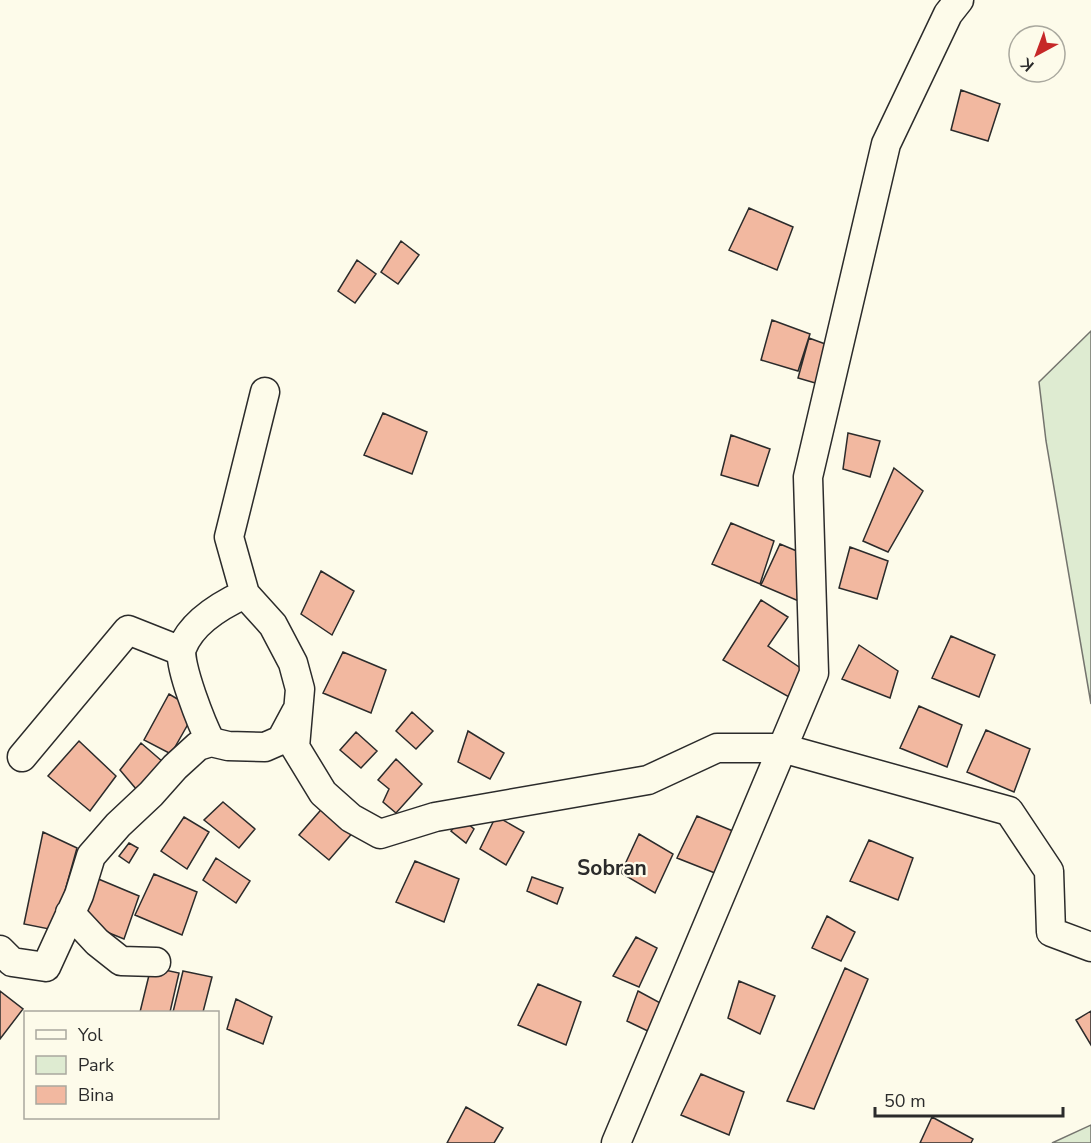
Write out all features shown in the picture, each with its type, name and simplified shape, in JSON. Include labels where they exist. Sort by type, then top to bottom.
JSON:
[{"type":"street","points":[[616,1143],[814,674],[808,477],[886,144],[948,14],[959,0]]},
{"type":"street","points":[[266,392],[229,537],[245,594],[273,625],[293,663],[300,689],[295,747],[323,793],[351,818],[380,834],[435,817],[648,780],[717,748],[782,748],[1009,811],[1049,871],[1051,932],[1091,947]]},
{"type":"street","points":[[211,742],[203,728],[187,680],[181,651],[190,633],[208,616],[225,603],[245,594]]},
{"type":"street","points":[[22,757],[128,630],[181,651]]},
{"type":"street","points":[[0,950],[12,962],[46,967],[79,895],[91,856],[175,766],[198,746],[211,742],[228,746],[265,747],[280,740],[297,709]]},
{"type":"street","points":[[70,913],[97,942],[121,961],[156,962]]},
{"type":"green space","points":[[1091,331],[1091,704],[1046,441],[1039,382]]},
{"type":"green space","points":[[1091,1125],[1091,1143],[1052,1143]]},
{"type":"building","points":[[961,90],[1000,104],[988,141],[951,130]]},
{"type":"building","points":[[749,208],[793,227],[777,270],[729,250]]},
{"type":"building","points":[[401,241],[419,255],[398,284],[381,272]]},
{"type":"building","points":[[357,260],[376,274],[355,303],[338,291]]},
{"type":"building","points":[[772,320],[810,334],[798,371],[761,360]]},
{"type":"building","points":[[809,338],[847,352],[836,389],[798,378]]},
{"type":"building","points":[[383,413],[427,432],[412,474],[364,455]]},
{"type":"building","points":[[848,433],[880,441],[870,477],[843,469]]},
{"type":"building","points":[[731,435],[770,449],[758,486],[721,475]]},
{"type":"building","points":[[894,468],[923,491],[888,552],[863,541]]},
{"type":"building","points":[[731,523],[774,541],[760,584],[712,564]]},
{"type":"building","points":[[780,544],[823,562],[808,605],[761,585]]},
{"type":"building","points":[[850,547],[888,561],[877,599],[839,588]]},
{"type":"building","points":[[321,571],[354,591],[332,635],[301,614]]},
{"type":"building","points":[[761,600],[788,617],[768,646],[802,669],[789,697],[723,660]]},
{"type":"building","points":[[951,636],[995,655],[979,697],[932,678]]},
{"type":"building","points":[[859,645],[898,671],[890,698],[842,679]]},
{"type":"building","points":[[343,652],[386,670],[371,713],[323,693]]},
{"type":"building","points":[[169,694],[196,710],[171,754],[144,740]]},
{"type":"building","points":[[919,706],[962,725],[947,767],[900,748]]},
{"type":"building","points":[[412,712],[433,731],[416,749],[396,731]]},
{"type":"building","points":[[986,730],[1030,749],[1014,792],[967,772]]},
{"type":"building","points":[[468,731],[504,753],[490,779],[458,762]]},
{"type":"building","points":[[356,732],[377,751],[361,768],[340,750]]},
{"type":"building","points":[[79,741],[116,776],[90,811],[48,776]]},
{"type":"building","points":[[141,743],[163,762],[137,790],[120,770]]},
{"type":"building","points":[[396,759],[422,784],[396,813],[383,802],[389,789],[378,780]]},
{"type":"building","points":[[223,802],[255,829],[239,848],[204,820]]},
{"type":"building","points":[[326,804],[355,830],[329,860],[299,835]]},
{"type":"building","points":[[496,816],[524,832],[506,865],[480,849]]},
{"type":"building","points":[[697,816],[740,834],[725,877],[677,858]]},
{"type":"building","points":[[184,817],[209,832],[187,869],[161,851]]},
{"type":"building","points":[[461,818],[474,829],[466,843],[451,831]]},
{"type":"building","points":[[43,832],[77,848],[54,930],[24,924]]},
{"type":"building","points":[[639,834],[673,854],[655,893],[621,873]]},
{"type":"building","points":[[869,840],[913,858],[898,900],[850,881]]},
{"type":"building","points":[[129,843],[138,848],[129,863],[119,856]]},
{"type":"building","points":[[216,858],[250,881],[236,903],[203,880]]},
{"type":"building","points":[[415,861],[459,879],[444,922],[396,902]]},
{"type":"building","points":[[154,874],[197,892],[182,935],[135,915]]},
{"type":"building","points":[[532,877],[563,888],[557,904],[527,891]]},
{"type":"building","points":[[96,878],[139,896],[124,939],[77,920]]},
{"type":"building","points":[[827,916],[855,932],[841,961],[812,948]]},
{"type":"building","points":[[636,937],[657,948],[639,987],[613,976]]},
{"type":"building","points":[[151,967],[179,973],[170,1011],[140,1011]]},
{"type":"building","points":[[845,968],[868,979],[814,1109],[787,1101]]},
{"type":"building","points":[[183,971],[212,977],[203,1011],[173,1011]]},
{"type":"building","points":[[739,981],[775,996],[760,1034],[728,1018]]},
{"type":"building","points":[[538,984],[581,1002],[566,1045],[518,1025]]},
{"type":"building","points":[[0,991],[23,1009],[0,1039]]},
{"type":"building","points":[[638,991],[666,1006],[656,1035],[627,1021]]},
{"type":"building","points":[[236,999],[272,1017],[263,1044],[227,1029]]},
{"type":"building","points":[[1091,1011],[1091,1045],[1076,1020]]},
{"type":"building","points":[[701,1074],[744,1092],[729,1135],[681,1115]]},
{"type":"building","points":[[466,1107],[503,1128],[494,1143],[447,1143]]},
{"type":"building","points":[[932,1117],[973,1139],[971,1143],[920,1143]]},
{"type":"district","name":"Sobran","points":[[612,868]]}]
